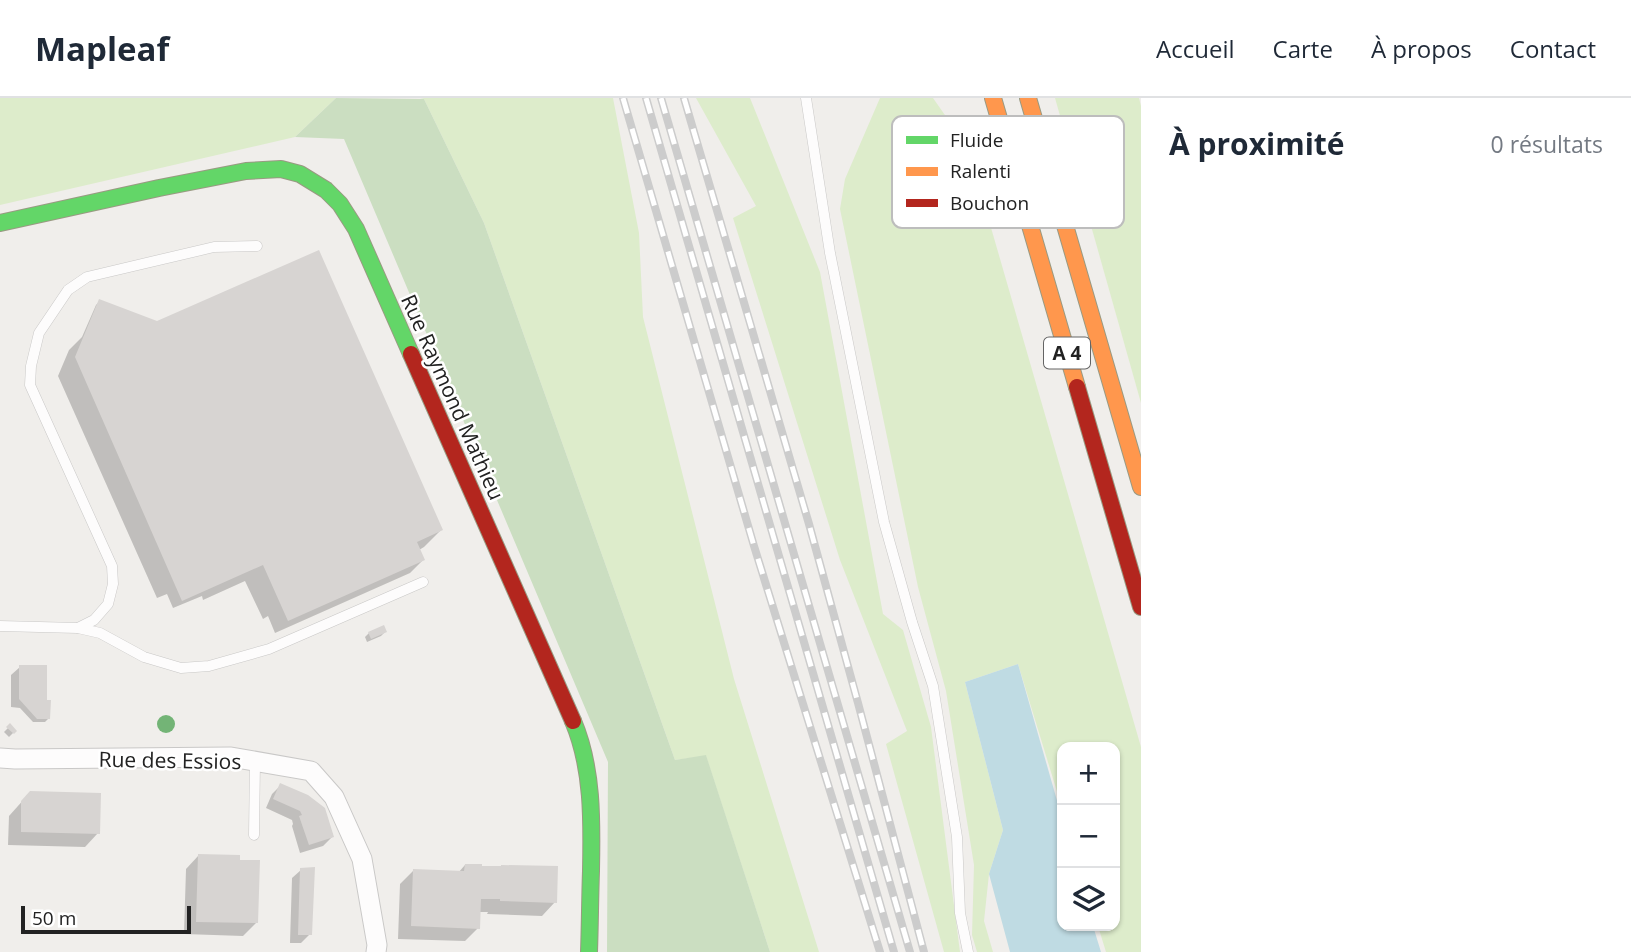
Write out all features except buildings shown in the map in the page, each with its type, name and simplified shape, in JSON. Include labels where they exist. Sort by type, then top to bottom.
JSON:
[{"type":"main road","name":"A 4","points":[[993,98],[998,116]]},
{"type":"main road","name":"A 4","points":[[1028,98],[1033,116]]},
{"type":"main road","name":"Rue Raymond Mathieu","points":[[0,223],[159,188],[262,170],[281,169],[300,174],[326,190],[340,204],[356,229],[585,755],[591,810],[589,952]]},
{"type":"main road","name":"A 4","points":[[1031,228],[1141,607]]},
{"type":"main road","name":"A 4","points":[[1066,228],[1141,487]]},
{"type":"street","name":"Rue des Essios","points":[[0,758],[231,757],[311,771],[334,797],[362,859],[376,952]]},
{"type":"lane","points":[[806,98],[830,253],[884,522],[933,686],[957,837],[960,912],[968,952]]},
{"type":"lane","points":[[78,628],[94,620],[108,604],[113,584],[111,566],[30,385],[31,366],[39,333],[68,290],[87,277],[214,247],[257,246]]},
{"type":"lane","points":[[0,626],[78,628],[100,632],[144,657],[181,668],[209,666],[269,649],[423,582]]},
{"type":"lane","points":[[254,835],[255,761]]},
{"type":"green space","points":[[0,98],[336,98],[295,137],[0,205]]},
{"type":"green space","points":[[336,98],[424,99],[484,223],[675,760],[706,755],[770,952],[607,952],[608,762],[344,139],[295,137]]},
{"type":"green space","points":[[420,98],[613,98],[639,233],[643,317],[734,679],[819,952],[770,952],[706,756],[675,760],[484,223],[424,99]]},
{"type":"green space","points":[[696,98],[750,98],[820,272],[883,614],[903,630],[931,727],[960,952],[944,952],[886,744],[907,731],[840,560],[733,218],[756,206]]},
{"type":"green space","points":[[880,98],[933,98],[946,116],[892,116],[892,228],[991,228],[1141,747],[1141,952],[1106,952],[1100,931],[1120,931],[1120,742],[1057,742],[1057,792],[1018,664],[965,682],[1003,830],[989,874],[984,921],[993,952],[977,952],[972,935],[974,865],[946,691],[918,587],[840,209],[845,179]]},
{"type":"green space","points":[[1055,98],[1139,98],[1141,403],[1092,228],[1124,228],[1124,116],[1060,116]]},
{"type":"water","points":[[1018,664],[1057,800],[1057,931],[1095,931],[1101,952],[1010,952],[989,874],[1003,830],[965,682]]},
{"type":"railway","points":[[623,98],[754,546],[880,952]]},
{"type":"railway","points":[[646,98],[894,952]]},
{"type":"railway","points":[[661,98],[910,952]]},
{"type":"railway","points":[[684,98],[809,524],[924,952]]},
{"type":"traffic: fast","points":[[0,223],[246,171],[281,169],[300,174],[326,190],[340,204],[356,229],[411,354]]},
{"type":"traffic: fast","points":[[573,721],[580,739],[590,795],[589,952]]},
{"type":"traffic: slow","points":[[993,98],[998,116]]},
{"type":"traffic: slow","points":[[1028,98],[1033,116]]},
{"type":"traffic: slow","points":[[1031,228],[1077,387]]},
{"type":"traffic: slow","points":[[1066,228],[1141,487]]},
{"type":"traffic: jam","points":[[411,354],[573,721]]},
{"type":"traffic: jam","points":[[1077,387],[1141,607]]}]
